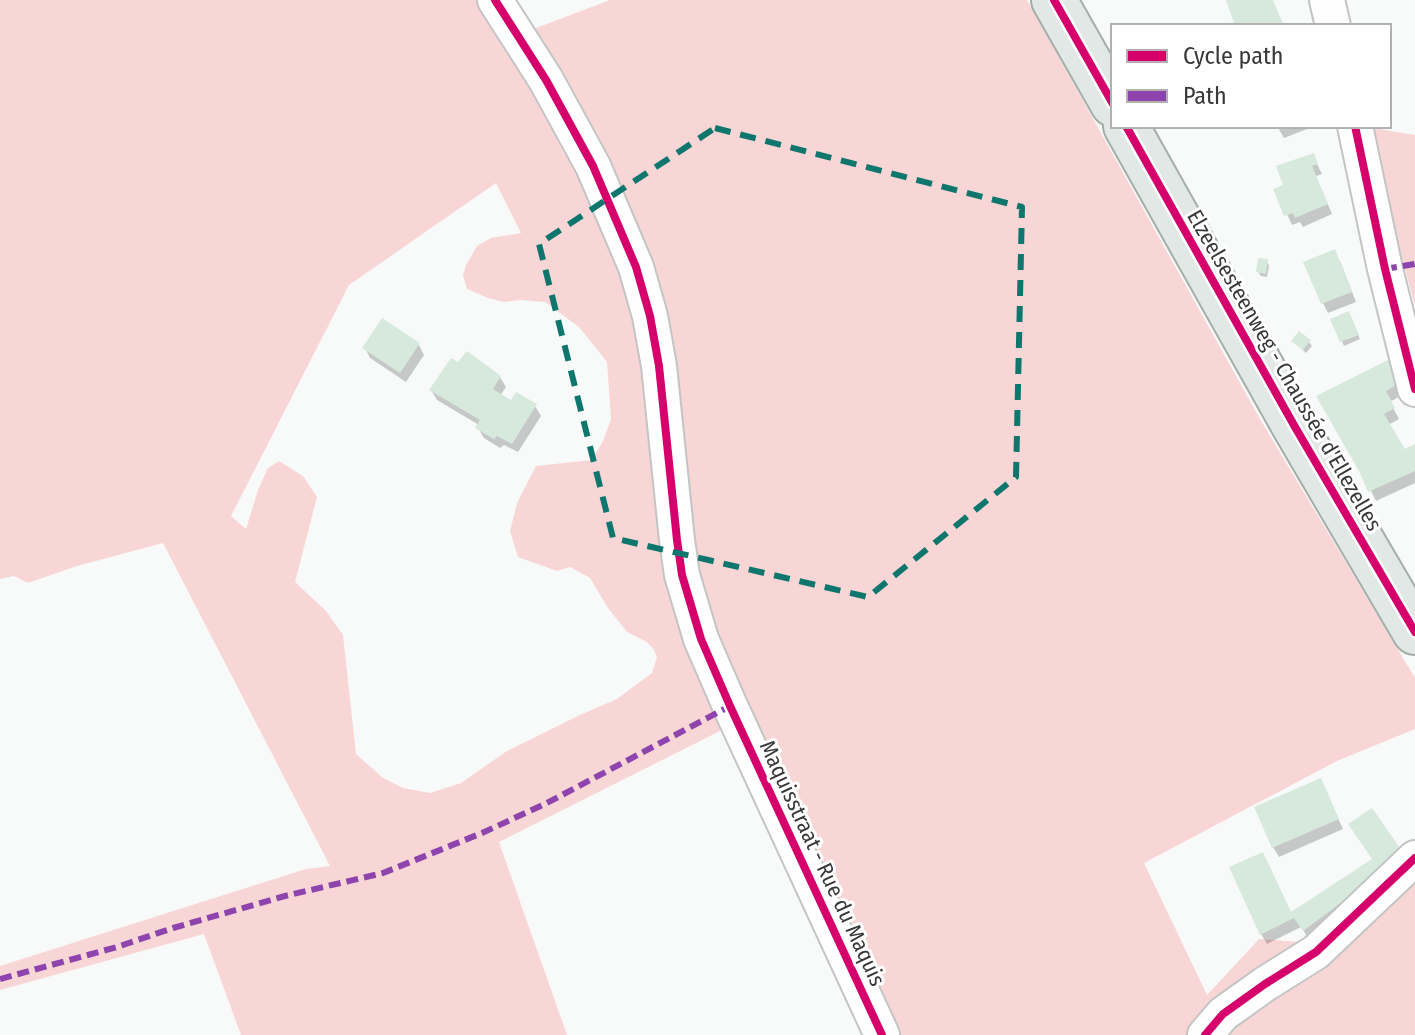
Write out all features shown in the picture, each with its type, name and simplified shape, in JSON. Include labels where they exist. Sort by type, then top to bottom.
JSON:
[{"type":"main road","points":[[1054,0],[1111,100]]},
{"type":"main road","name":"Elzeelsesteenweg - Chaussée d'Ellezelles","points":[[1127,128],[1295,427],[1415,632]]},
{"type":"street","name":"Maquisstraat - Rue du Maquis","points":[[495,0],[546,80],[593,166],[636,267],[650,316],[659,366],[682,575],[701,639],[882,1035]]},
{"type":"street","points":[[1327,0],[1333,24]]},
{"type":"street","points":[[1355,128],[1385,269],[1415,389]]},
{"type":"street","points":[[1205,1035],[1223,1014],[1316,952],[1415,858]]},
{"type":"highlighted area","points":[[715,128],[1022,207],[1016,477],[868,597],[613,538],[539,244]]},
{"type":"shaded area","points":[[0,0],[487,0],[614,234],[730,726],[499,842],[567,1035],[241,1035],[204,934],[0,990],[0,966],[306,869],[330,866],[163,543],[28,583],[14,576],[0,579]],"holes":[[[496,183],[521,233],[491,238],[477,246],[463,275],[467,289],[504,302],[545,302],[579,327],[607,362],[611,419],[592,460],[536,466],[517,503],[510,531],[518,557],[557,571],[570,567],[590,578],[627,632],[645,641],[657,657],[652,673],[617,699],[507,751],[461,783],[430,793],[403,788],[383,778],[356,754],[343,635],[326,611],[295,582],[317,497],[303,476],[279,461],[268,468],[246,529],[231,516],[349,285]]]},
{"type":"shaded area","points":[[610,0],[1027,0],[1260,419],[1415,678],[1415,729],[1337,761],[1144,863],[1207,995],[1259,939],[1313,943],[1415,850],[1415,1035],[889,1035],[707,643],[670,395],[523,33]]},
{"type":"shaded area","points":[[1367,128],[1415,135],[1415,306]]},
{"type":"building","points":[[1226,0],[1273,0],[1283,24],[1234,24]]},
{"type":"building","points":[[1314,153],[1318,164],[1312,166],[1328,204],[1295,218],[1293,213],[1284,216],[1273,189],[1283,185],[1276,166]]},
{"type":"building","points":[[1335,249],[1352,292],[1321,304],[1303,262]]},
{"type":"building","points":[[1258,258],[1268,259],[1266,274],[1256,272]]},
{"type":"building","points":[[1349,311],[1359,335],[1340,342],[1330,319]]},
{"type":"building","points":[[382,318],[420,343],[400,373],[362,348]]},
{"type":"building","points":[[1299,331],[1311,340],[1303,350],[1291,341]]},
{"type":"building","points":[[467,351],[501,376],[493,389],[511,400],[516,392],[537,404],[512,444],[497,436],[494,439],[475,428],[480,420],[429,390],[451,358],[458,362]]},
{"type":"building","points":[[1394,357],[1402,382],[1386,391],[1395,408],[1384,414],[1405,449],[1415,444],[1415,471],[1368,492],[1316,396]]},
{"type":"building","points":[[1321,778],[1339,819],[1272,848],[1254,807]]},
{"type":"building","points":[[1372,808],[1405,855],[1303,931],[1294,918],[1260,935],[1229,867],[1263,852],[1291,912],[1372,859],[1348,824]]},
{"type":"marked path","points":[[1385,269],[1415,264]]},
{"type":"marked path","points":[[0,979],[285,896],[383,873],[545,804],[730,706]]},
{"type":"cycle path","points":[[495,0],[546,80],[593,166],[636,267],[650,316],[659,366],[682,575],[701,639],[882,1035]]},
{"type":"cycle path","points":[[1054,0],[1111,100]]},
{"type":"cycle path","points":[[1127,128],[1295,427],[1415,632]]},
{"type":"cycle path","points":[[1355,128],[1385,269],[1415,389]]},
{"type":"cycle path","points":[[1205,1035],[1223,1014],[1316,952],[1415,858]]}]
